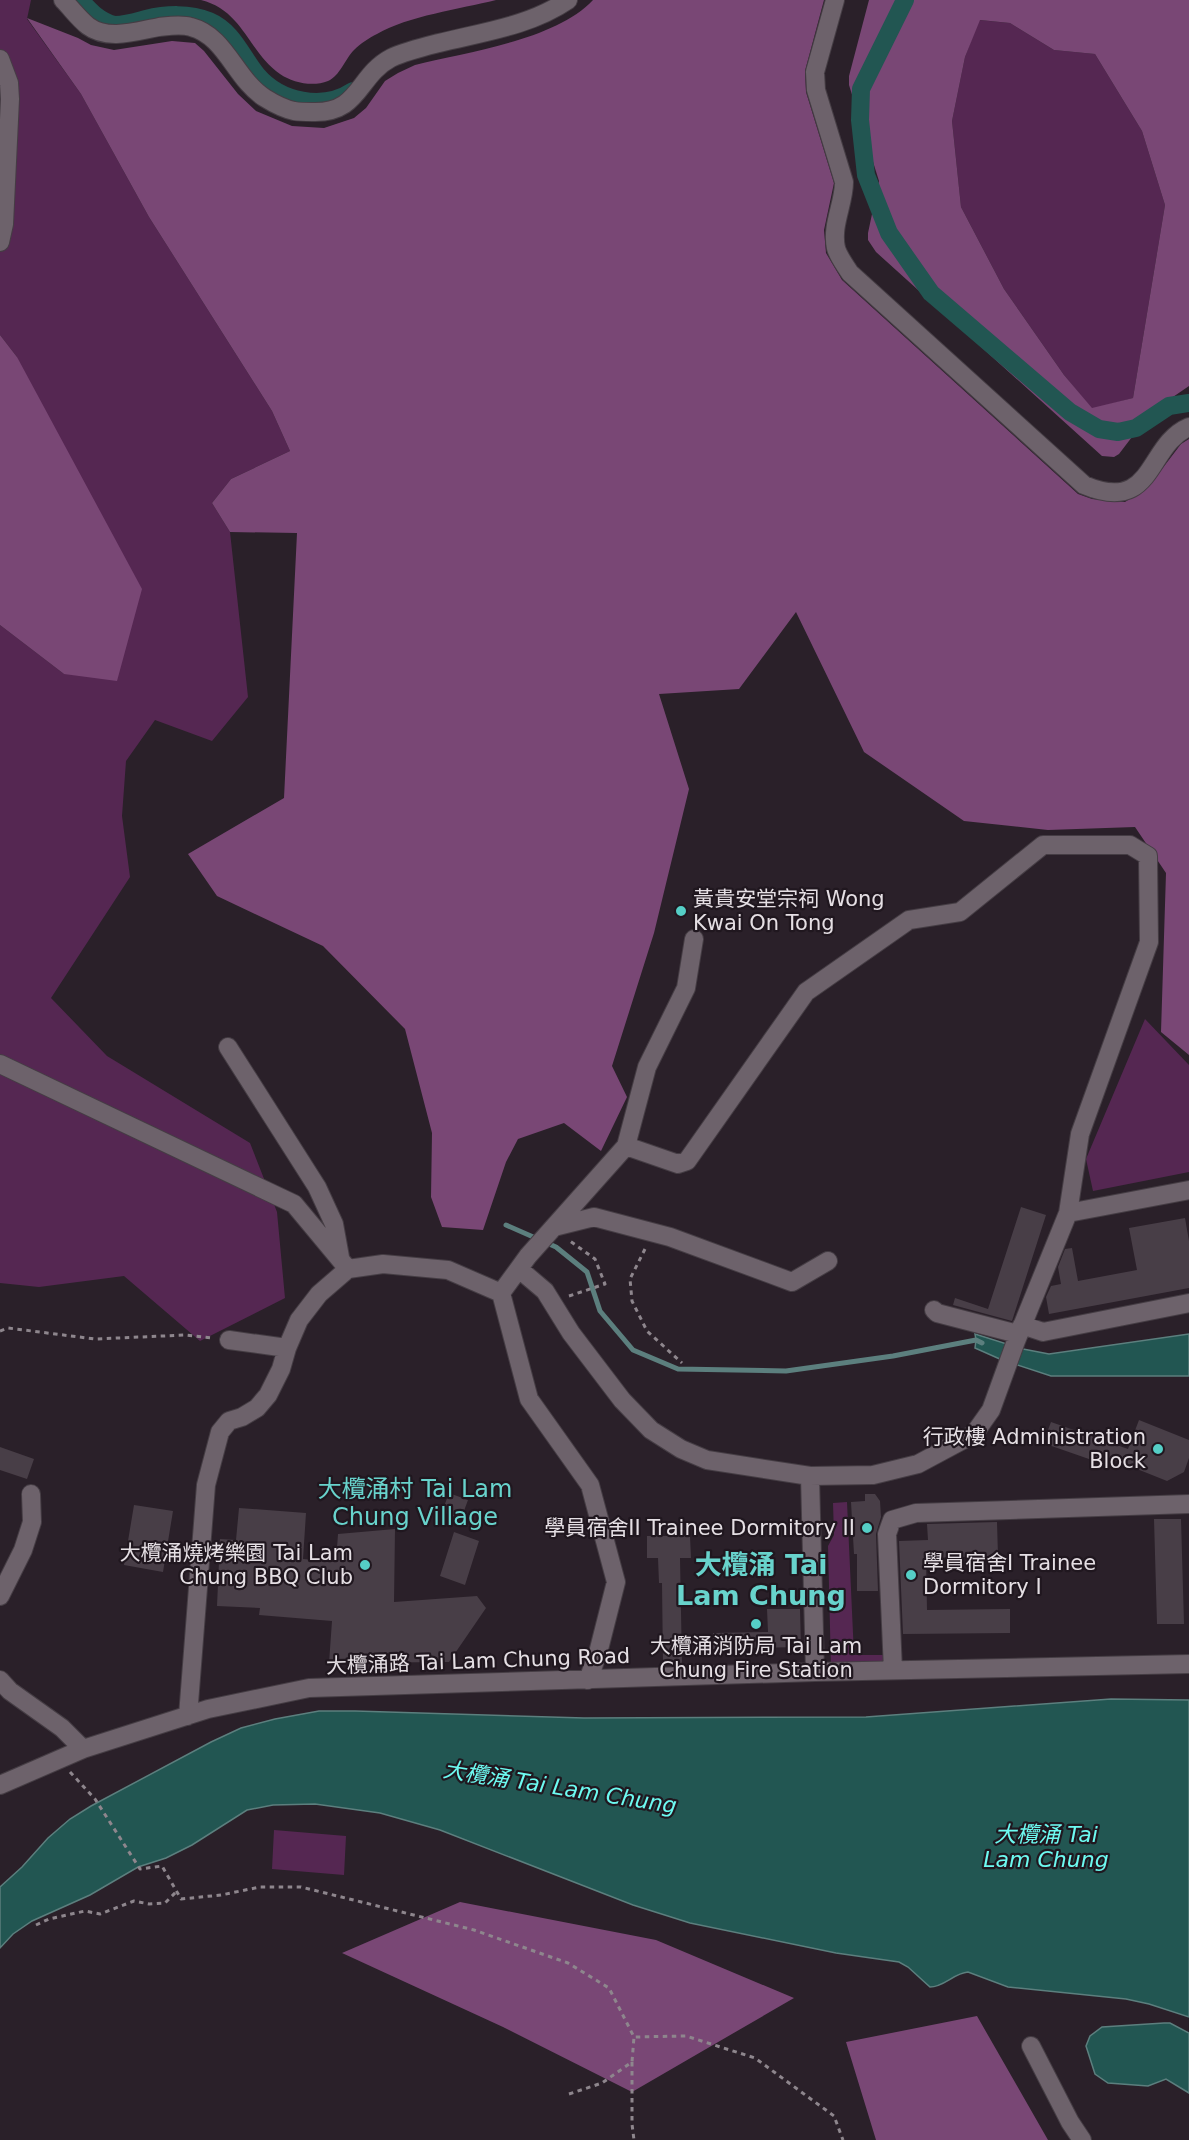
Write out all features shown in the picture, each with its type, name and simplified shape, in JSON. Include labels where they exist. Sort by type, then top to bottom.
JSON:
[{"type":"street","points":[[63,0],[87,26],[102,32],[114,34],[171,25],[186,25],[202,30],[215,40],[264,98],[295,111],[322,112],[345,105],[355,97],[374,70],[390,59],[410,51],[528,21],[568,0]]},
{"type":"street","points":[[835,0],[815,72],[816,90],[844,182],[844,195],[834,230],[836,250],[850,273],[1084,485],[1095,490],[1122,492],[1132,487],[1147,474],[1173,438],[1189,427]]},
{"type":"street","points":[[0,60],[9,83],[10,99],[4,224],[0,242]]},
{"type":"street","points":[[524,1262],[571,1333],[622,1400],[651,1430],[681,1449],[707,1460],[810,1476],[873,1475],[918,1464],[974,1434],[991,1410],[1019,1333],[1068,1213],[1080,1134],[1149,942],[1148,856],[1130,845],[1043,845],[960,912],[909,920],[806,992],[687,1161],[678,1164],[626,1146]]},
{"type":"street","points":[[501,1293],[524,1262],[626,1146],[647,1067],[686,988],[694,939]]},
{"type":"street","points":[[228,1047],[317,1187],[334,1224],[344,1264]]},
{"type":"street","points":[[0,1064],[294,1204],[344,1264]]},
{"type":"street","points":[[1068,1213],[1189,1190]]},
{"type":"street","points":[[555,1228],[594,1217],[670,1237],[792,1282],[828,1261]]},
{"type":"street","points":[[344,1264],[382,1264],[448,1269],[501,1293]]},
{"type":"street","points":[[188,1716],[206,1485],[220,1432],[229,1421],[242,1417],[257,1408],[268,1395],[281,1369],[299,1320],[344,1264]]},
{"type":"street","points":[[501,1293],[529,1399],[590,1485],[616,1582],[598,1653],[588,1680]]},
{"type":"street","points":[[934,1310],[937,1313],[1019,1333],[1043,1332],[1189,1303]]},
{"type":"street","points":[[229,1340],[287,1348]]},
{"type":"street","points":[[810,1476],[815,1672]]},
{"type":"street","points":[[0,1596],[23,1550],[32,1522],[32,1494]]},
{"type":"street","points":[[893,1670],[887,1534],[892,1520],[916,1513],[1189,1503]]},
{"type":"street","name":"大欖涌路 Tai Lam Chung Road","points":[[0,1785],[82,1749],[208,1709],[309,1688],[815,1672],[1189,1664]]},
{"type":"street","points":[[0,1680],[10,1691],[62,1728],[82,1749]]},
{"type":"street","points":[[1031,2046],[1070,2122],[1082,2140]]},
{"type":"path","points":[[555,1228],[595,1259],[605,1284],[573,1295]]},
{"type":"path","points":[[655,1234],[630,1279],[632,1301],[647,1331],[682,1363]]},
{"type":"path","points":[[0,1331],[8,1328],[95,1339],[185,1335],[229,1340]]},
{"type":"path","points":[[59,1760],[95,1799],[140,1869],[162,1866],[181,1899],[221,1895],[260,1887],[300,1887],[474,1930],[568,1963],[609,1988],[634,2037],[632,2062],[634,2140]]},
{"type":"path","points":[[36,1925],[49,1919],[85,1911],[100,1914],[134,1901],[149,1904],[165,1903],[177,1892]]},
{"type":"path","points":[[634,2037],[686,2036],[755,2058],[834,2116],[843,2140]]},
{"type":"path","points":[[569,2094],[602,2084],[632,2062]]},
{"type":"shaded area","points":[[0,0],[31,0],[27,19],[81,94],[149,217],[272,411],[290,451],[231,479],[212,503],[230,532],[248,697],[212,741],[155,720],[126,761],[122,816],[130,877],[51,998],[107,1056],[250,1143],[277,1212],[285,1298],[200,1341],[124,1276],[39,1287],[0,1283],[0,625],[64,674],[17,357],[0,335]]},
{"type":"shaded area","points":[[201,0],[496,0],[419,18],[390,28],[371,37],[356,48],[332,79],[310,84],[297,82],[280,74],[260,55],[227,13]]},
{"type":"shaded area","points":[[593,0],[824,0],[805,71],[806,92],[834,183],[824,230],[826,253],[842,280],[1078,494],[1092,499],[1125,502],[1149,486],[1181,444],[1189,439],[1189,1055],[1161,1032],[1166,873],[1135,827],[1048,830],[964,821],[864,752],[796,612],[739,689],[659,694],[689,789],[654,933],[612,1066],[627,1097],[601,1151],[564,1123],[518,1139],[506,1162],[483,1230],[442,1227],[431,1197],[432,1133],[405,1029],[323,946],[217,896],[188,854],[284,798],[297,533],[230,532],[212,503],[231,479],[290,451],[272,411],[149,217],[81,94],[27,18],[91,45],[114,50],[172,41],[195,43],[238,94],[256,111],[292,126],[324,128],[354,118],[366,108],[385,81],[398,73],[415,65],[510,43],[534,35],[577,14]]},
{"type":"shaded area","points":[[869,0],[1189,0],[1189,386],[1151,412],[1119,454],[1114,457],[1102,456],[876,252],[868,240],[868,233],[879,181],[849,85],[849,76]],"holes":[[[980,20],[1010,23],[1054,50],[1095,54],[1142,131],[1165,205],[1133,398],[1092,408],[1064,375],[1004,289],[961,207],[952,121],[965,57]]]},
{"type":"shaded area","points":[[979,20],[1010,23],[1054,50],[1095,54],[1142,131],[1165,205],[1133,398],[1092,409],[1064,375],[1004,289],[961,207],[952,121],[965,57]]},
{"type":"shaded area","points":[[0,335],[17,357],[142,589],[117,681],[64,674],[0,625]]},
{"type":"shaded area","points":[[1145,1019],[1189,1065],[1189,1172],[1093,1191],[1086,1159]]},
{"type":"shaded area","points":[[847,1502],[854,1655],[884,1655],[884,1666],[831,1668],[828,1546],[834,1535],[833,1503]]},
{"type":"shaded area","points":[[274,1830],[346,1836],[344,1875],[272,1869]]},
{"type":"shaded area","points":[[460,1902],[656,1940],[794,1998],[632,2092],[503,2027],[342,1953]]},
{"type":"shaded area","points":[[977,2016],[1048,2140],[876,2140],[846,2042]]},
{"type":"water","points":[[975,1334],[1023,1349],[1049,1354],[1189,1334],[1189,1376],[1051,1376],[1002,1360],[975,1348]]},
{"type":"water","name":"大欖涌 Tai Lam Chung","points":[[1111,1699],[1189,1700],[1189,2017],[1126,1999],[1008,1987],[968,1972],[940,1985],[930,1987],[899,1962],[836,1953],[690,1923],[633,1905],[440,1830],[380,1813],[315,1804],[273,1805],[247,1810],[192,1845],[166,1858],[138,1867],[90,1895],[32,1921],[13,1934],[0,1948],[0,1887],[70,1819],[211,1742],[241,1728],[275,1719],[319,1711],[584,1718],[866,1717]]},
{"type":"water","points":[[1170,2023],[1189,2033],[1189,2093],[1166,2079],[1148,2086],[1108,2083],[1095,2074],[1086,2046],[1090,2036],[1102,2027]]},
{"type":"building","points":[[1021,1207],[1046,1215],[1012,1321],[953,1305],[955,1298],[988,1309]]},
{"type":"building","points":[[1185,1218],[1189,1241],[1189,1288],[1049,1314],[1046,1297],[1051,1286],[1061,1284],[1058,1267],[1065,1249],[1072,1248],[1078,1281],[1137,1270],[1129,1228]]},
{"type":"building","name":"行政樓 Administration Block","points":[[1139,1420],[1189,1440],[1189,1458],[1184,1472],[1167,1481],[1112,1459],[1109,1466],[1043,1443],[1051,1422],[1128,1449]]},
{"type":"building","points":[[0,1447],[34,1459],[27,1479],[0,1470]]},
{"type":"building","points":[[449,1493],[468,1500],[461,1519],[442,1512]]},
{"type":"building","name":"學員宿舍II Trainee Dormitory II","points":[[865,1494],[875,1494],[880,1501],[881,1517],[876,1534],[878,1591],[857,1591],[857,1554],[854,1554],[851,1502],[865,1501]]},
{"type":"building","points":[[134,1505],[173,1511],[163,1572],[124,1565]]},
{"type":"building","points":[[239,1508],[306,1513],[303,1559],[336,1562],[338,1534],[395,1529],[394,1602],[477,1596],[486,1608],[449,1662],[329,1663],[332,1621],[259,1615],[260,1608],[217,1606],[220,1539],[236,1540]]},
{"type":"building","points":[[1154,1519],[1181,1519],[1184,1624],[1157,1624]]},
{"type":"building","name":"學員宿舍I Trainee Dormitory I","points":[[997,1522],[998,1556],[926,1558],[927,1610],[1010,1609],[1010,1633],[903,1634],[899,1541],[928,1540],[927,1524]]},
{"type":"building","points":[[454,1532],[479,1541],[465,1585],[440,1576]]},
{"type":"building","points":[[647,1536],[690,1536],[691,1558],[680,1558],[682,1665],[663,1665],[662,1583],[659,1583],[658,1558],[647,1558]]},
{"type":"building","points":[[767,1609],[800,1609],[801,1647],[743,1648],[743,1654],[726,1654],[726,1649],[713,1649],[713,1633],[768,1632]]},
{"type":"waterway","points":[[80,0],[100,19],[115,25],[170,15],[209,21],[225,31],[266,84],[290,97],[302,101],[329,101],[353,91]]},
{"type":"waterway","points":[[905,0],[861,89],[860,120],[866,175],[889,233],[931,293],[1070,412],[1099,429],[1118,432],[1136,428],[1169,406],[1189,403]]},
{"type":"waterway","points":[[506,1225],[556,1247],[587,1272],[600,1311],[633,1350],[678,1369],[786,1371],[893,1356],[976,1340],[982,1343]]},
{"type":"place","name":"黃貴安堂宗祠 Wong Kwai On Tong","points":[[681,911]]},
{"type":"place","name":"行政樓 Administration Block","points":[[1158,1449]]},
{"type":"place","name":"學員宿舍II Trainee Dormitory II","points":[[867,1528]]},
{"type":"place","name":"大欖涌燒烤樂園 Tai Lam Chung BBQ Club","points":[[365,1565]]},
{"type":"place","name":"學員宿舍I Trainee Dormitory I","points":[[911,1575]]},
{"type":"place","name":"大欖涌消防局 Tai Lam Chung Fire Station","points":[[756,1624]]},
{"type":"district","name":"大欖涌村 Tai Lam Chung Village","points":[[415,1503]]},
{"type":"district","name":"大欖涌 Tai Lam Chung","points":[[761,1580]]}]
